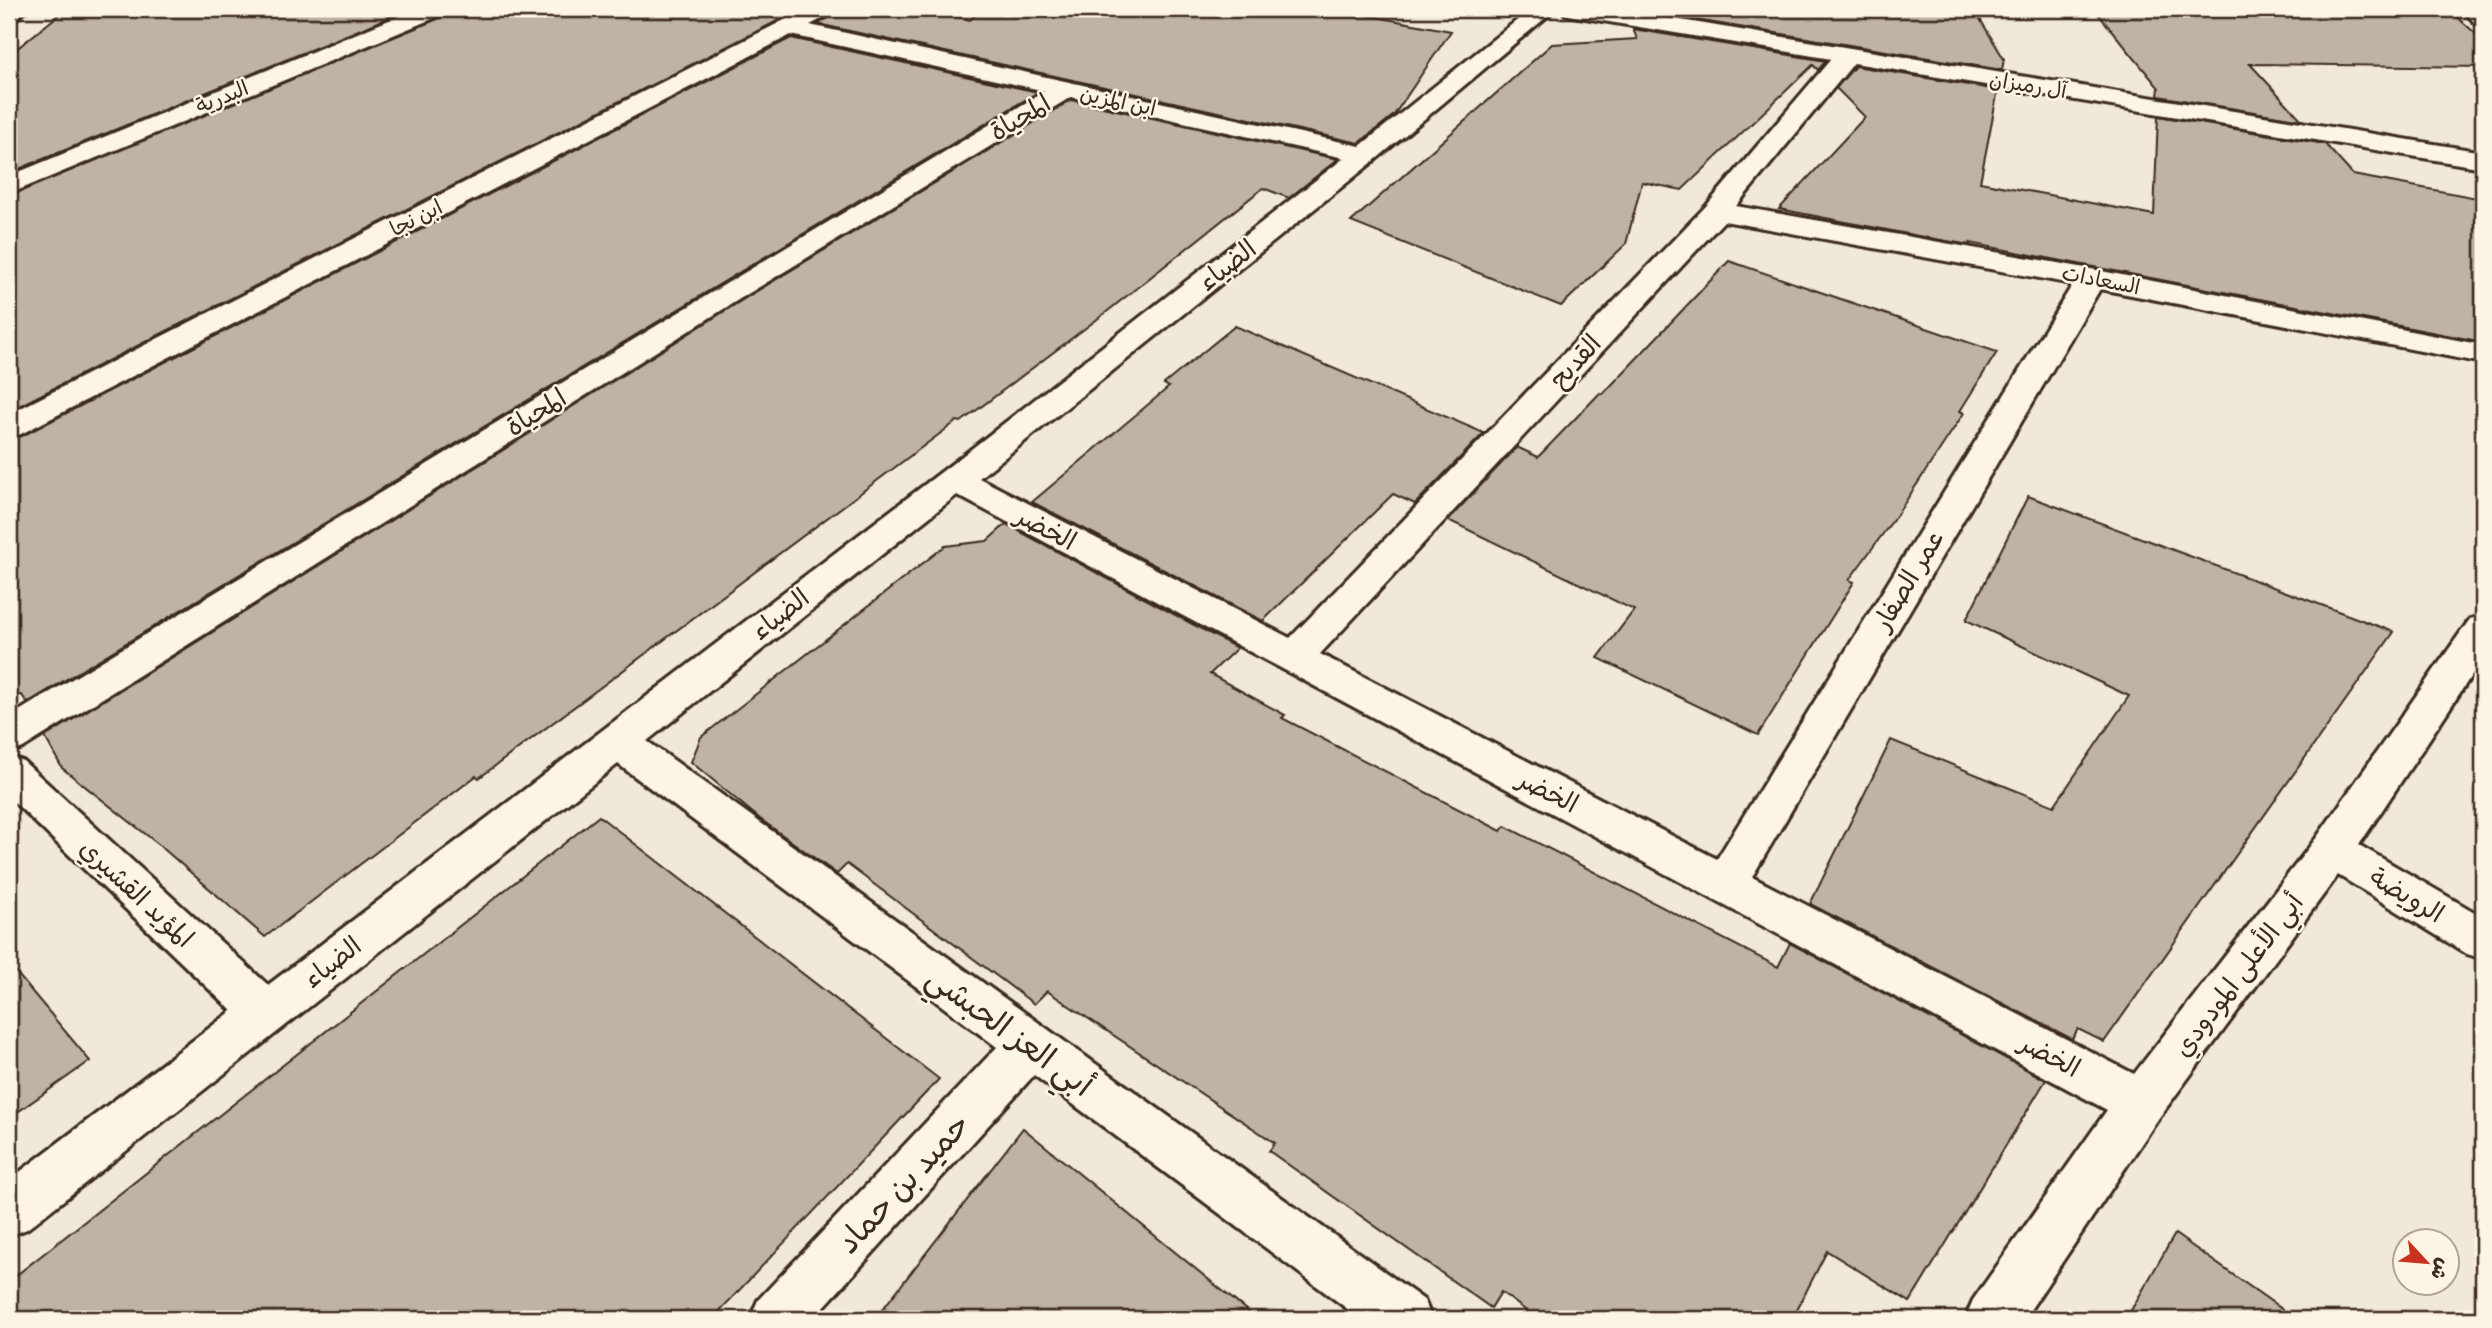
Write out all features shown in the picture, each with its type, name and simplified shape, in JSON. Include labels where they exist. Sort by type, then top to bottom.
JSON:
[{"type":"street","points":[[9,13],[15,9]]},
{"type":"street","name":"البدرية","points":[[9,186],[21,174],[436,9]]},
{"type":"street","name":"ابن نجا","points":[[9,427],[822,9]]},
{"type":"street","name":"الضياء","points":[[9,1211],[954,479],[1365,155],[1545,9]]},
{"type":"street","name":"آل رميزان","points":[[1573,9],[2483,160]]},
{"type":"street","points":[[2473,9],[2483,18]]},
{"type":"street","name":"ابن المزين","points":[[788,27],[1365,155]]},
{"type":"street","name":"القديح","points":[[1293,659],[1717,211],[1848,55]]},
{"type":"street","name":"المحياة","points":[[9,737],[735,289],[1065,90]]},
{"type":"street","name":"السعادات","points":[[1717,211],[2091,278],[2483,354]]},
{"type":"street","name":"عمر الصفار","points":[[1725,883],[2091,278]]},
{"type":"street","name":"الخضر","points":[[954,479],[2141,1104]]},
{"type":"street","name":"أبي الأعلى المودودي","points":[[1992,1319],[2141,1104],[2332,850],[2483,629]]},
{"type":"street","name":"أبي العز الحبشي","points":[[617,741],[1405,1319]]},
{"type":"street","name":"المؤيد القشيري","points":[[9,772],[266,1013]]},
{"type":"street","name":"الرويضة","points":[[2332,850],[2483,940]]},
{"type":"street","name":"حميد بن حماد","points":[[777,1319],[1030,1046]]},
{"type":"building","points":[[66,9],[410,9],[9,173],[9,55]]},
{"type":"building","points":[[451,9],[801,9],[9,411],[9,196],[445,16]]},
{"type":"building","points":[[838,9],[925,9],[970,20],[983,9],[1333,9],[1451,31],[1394,115],[1359,143],[818,24]]},
{"type":"building","points":[[1629,9],[1974,9],[2004,59],[2002,70]]},
{"type":"building","points":[[2094,9],[2448,9],[2483,40],[2483,67],[2250,64],[2302,120],[2158,96],[2159,88]]},
{"type":"building","points":[[1633,29],[1826,61],[1818,70],[1813,65],[1682,190],[1642,182],[1626,244],[1561,306],[1351,222],[1552,44],[1637,39]]},
{"type":"building","points":[[791,38],[1038,92],[27,703],[22,695],[9,696],[9,439],[22,436]]},
{"type":"building","points":[[1855,66],[1998,90],[1980,182],[2154,215],[2158,116],[2325,144],[2353,175],[2483,199],[2483,342],[1779,209],[1865,117],[1836,88]]},
{"type":"building","points":[[1071,100],[1338,159],[1289,198],[1263,188],[1104,314],[961,422],[957,421],[479,778],[476,776],[265,937],[158,844],[62,768],[45,737],[747,297]]},
{"type":"building","points":[[1729,261],[1997,352],[1960,411],[1964,413],[1896,516],[1849,580],[1854,582],[1758,735],[1598,658],[1634,610],[1448,520],[1517,447],[1538,457],[1600,393],[1603,394]]},
{"type":"building","points":[[1235,326],[1484,433],[1415,504],[1393,494],[1263,621],[1032,502],[1169,387],[1164,384]]},
{"type":"building","points":[[2028,496],[2394,632],[2104,1042],[2078,1029],[2072,1039],[1810,904],[1891,740],[2054,806],[2129,696],[1966,620]]},
{"type":"building","points":[[1006,524],[1237,648],[1210,674],[1285,715],[1282,718],[1501,831],[1505,826],[1778,967],[1790,943],[2046,1080],[1910,1302],[1827,1251],[1792,1319],[1537,1319],[1501,1292],[1491,1308],[1269,1151],[1275,1143],[1047,991],[1034,1004],[847,864],[837,874],[760,819],[691,762],[701,737],[945,546],[987,541]]},
{"type":"building","points":[[599,816],[939,1079],[712,1319],[9,1319],[9,1281]]},
{"type":"building","points":[[9,964],[90,1061],[9,1118]]},
{"type":"building","points":[[1023,1128],[1257,1319],[875,1319]]},
{"type":"building","points":[[2175,1234],[2296,1319],[2126,1319]]}]
